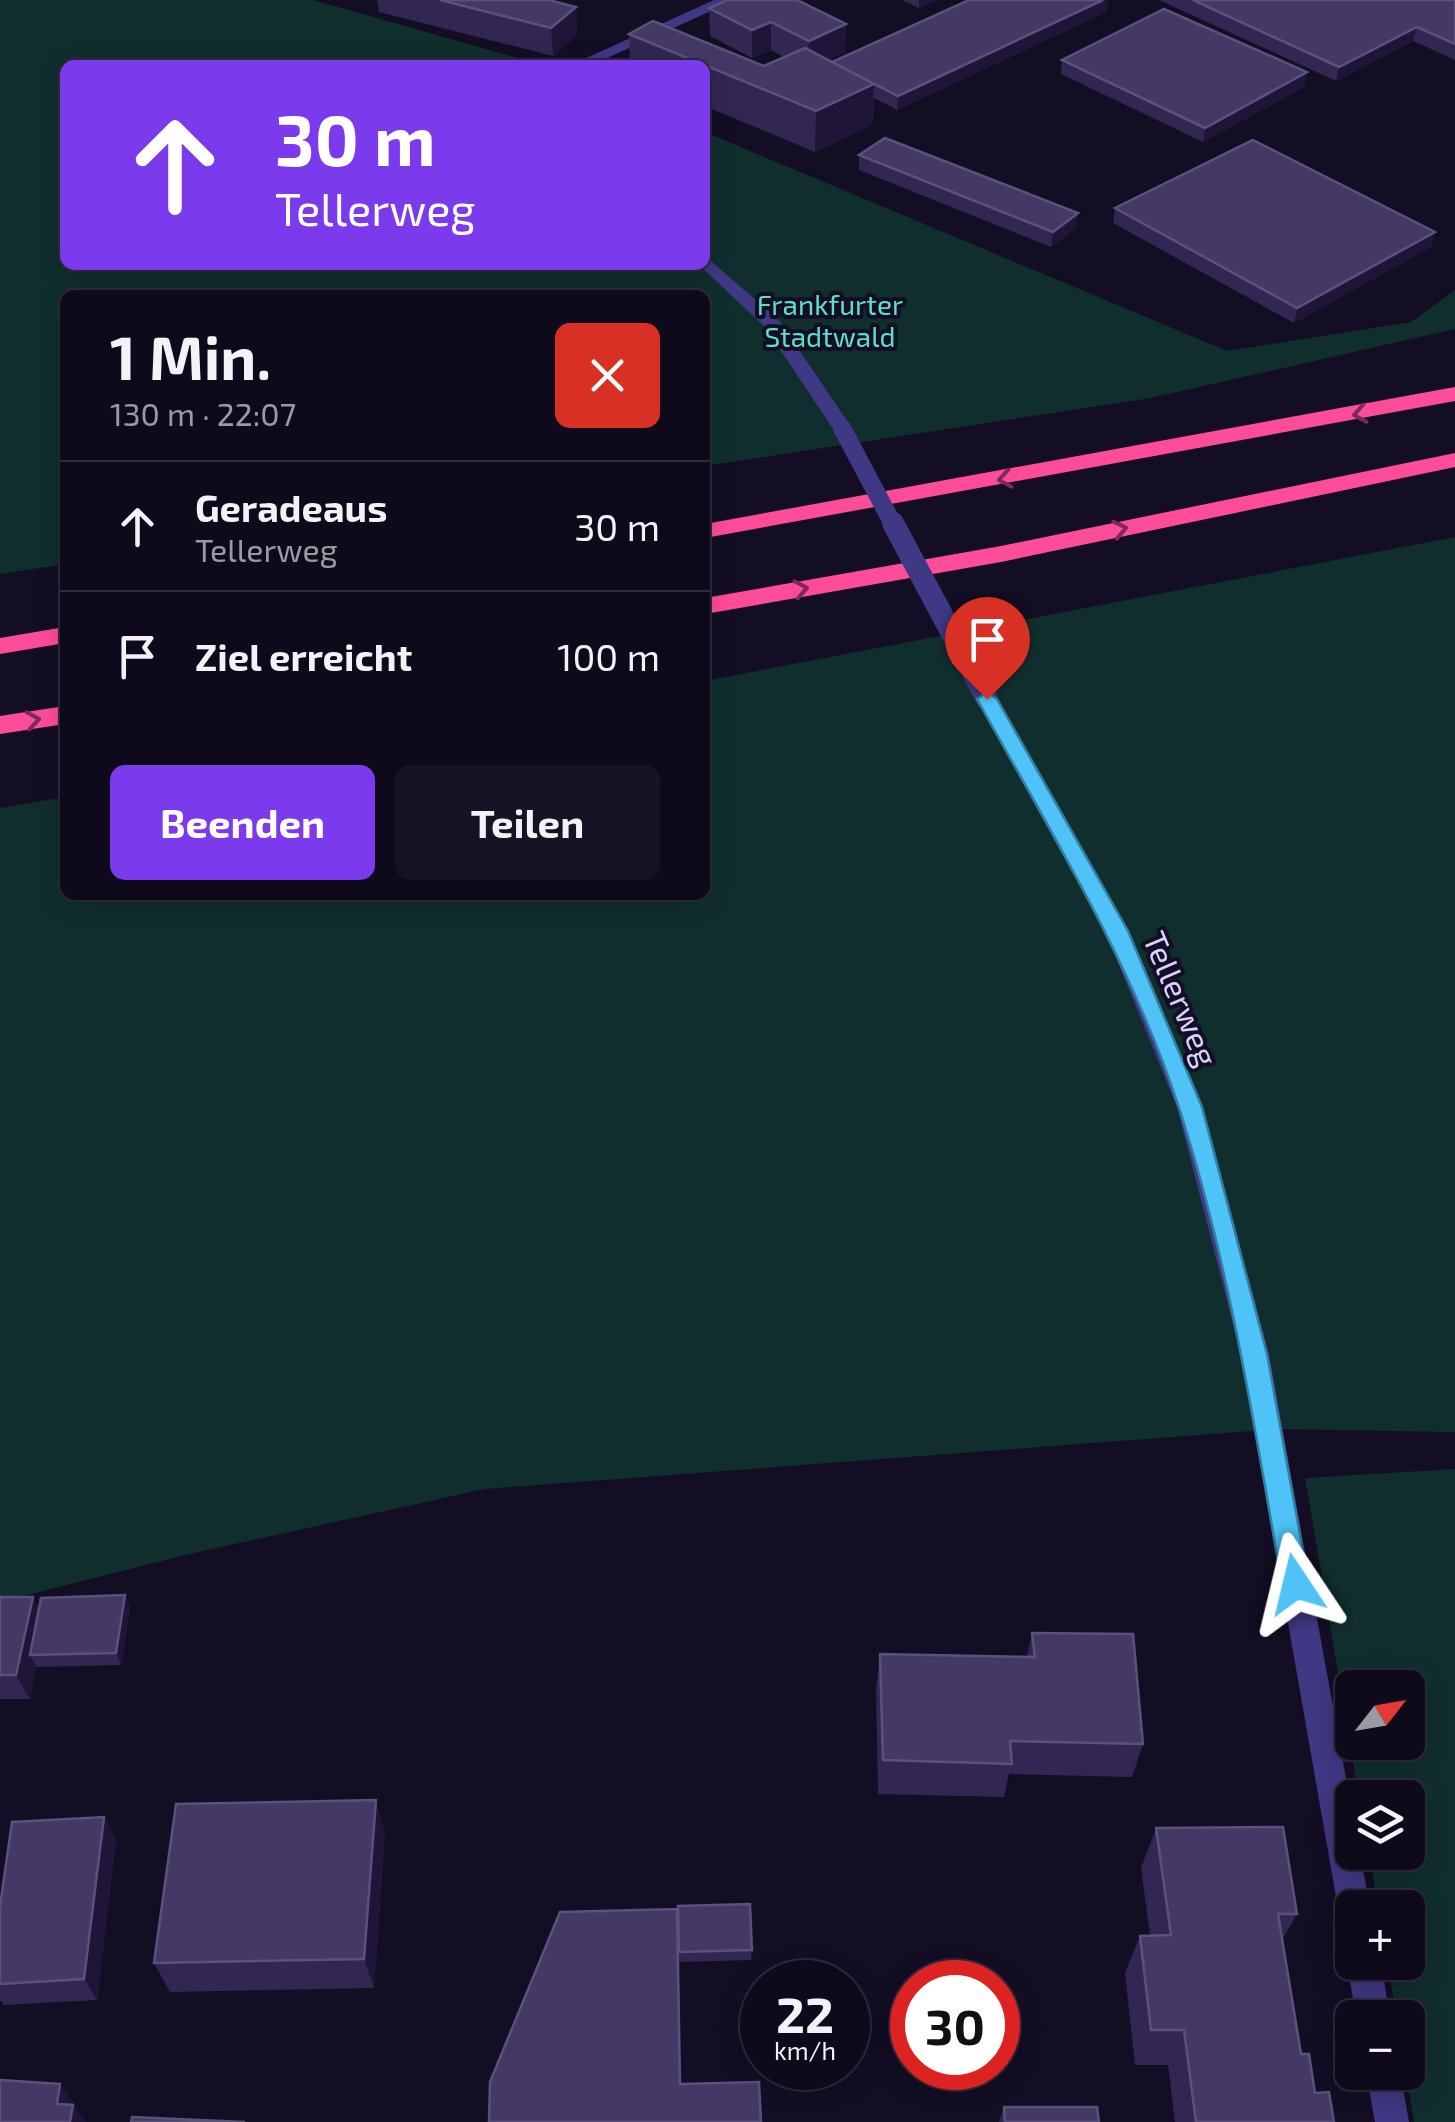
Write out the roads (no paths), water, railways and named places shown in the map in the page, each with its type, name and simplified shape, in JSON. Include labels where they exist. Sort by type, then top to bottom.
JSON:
[{"type":"highway","points":[[710,529],[993,482],[1455,394]]},
{"type":"highway","points":[[710,605],[1001,554],[1455,460]]},
{"type":"highway","points":[[0,646],[60,637]]},
{"type":"highway","points":[[0,726],[60,716]]},
{"type":"street","points":[[590,60],[727,0]]},
{"type":"street","name":"Tellerweg","points":[[710,266],[772,323],[842,428],[1117,931],[1190,1107],[1240,1291],[1351,1890]]},
{"type":"street","points":[[1386,2090],[1392,2122]]},
{"type":"park label","name":"Frankfurter Stadtwald","points":[[830,321]]}]
